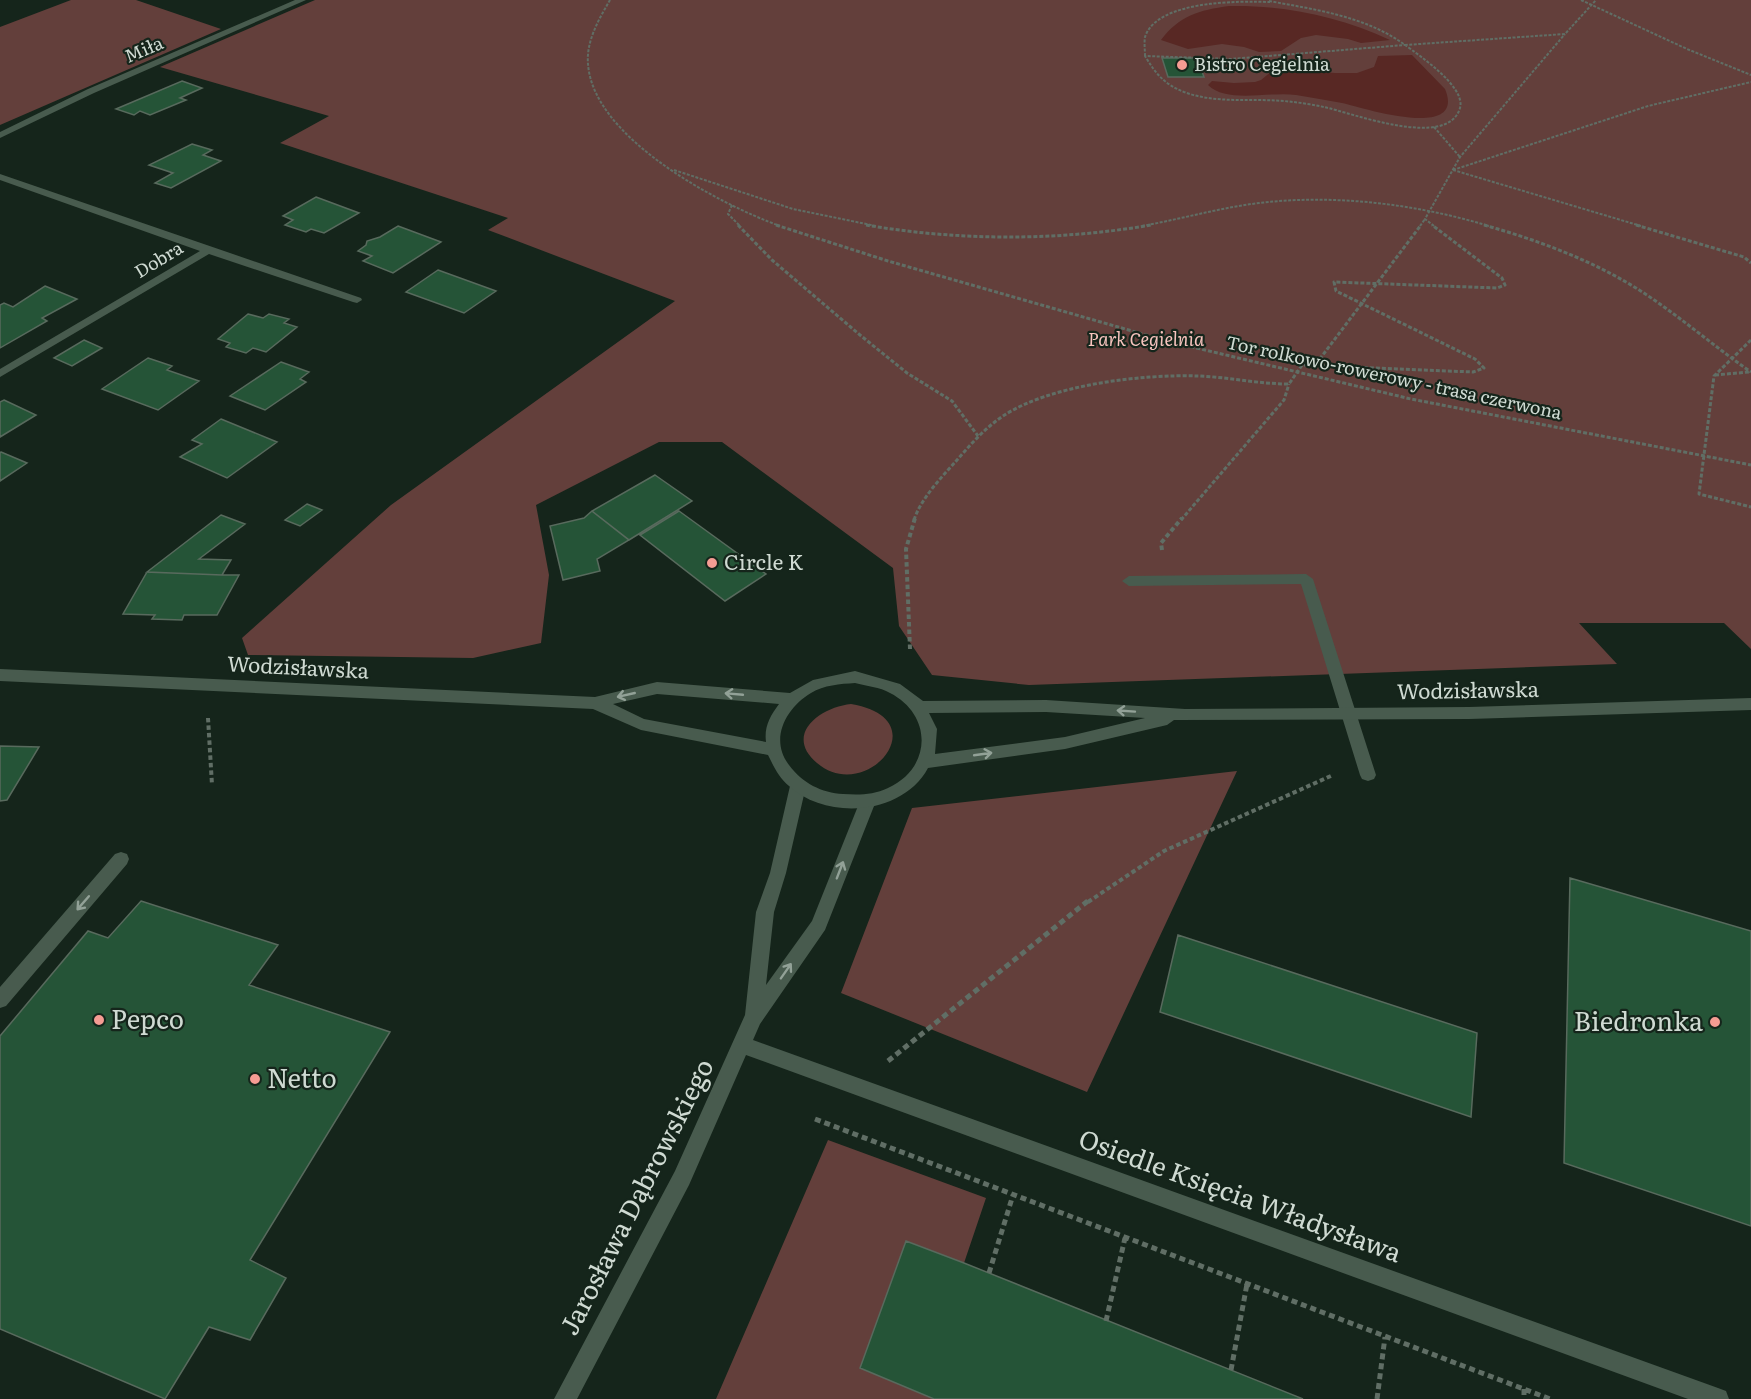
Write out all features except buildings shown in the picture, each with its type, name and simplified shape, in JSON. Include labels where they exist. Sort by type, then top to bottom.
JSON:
[{"type":"street","name":"Miła","points":[[0,135],[91,91],[302,0]]},
{"type":"street","name":"Dobra","points":[[0,177],[208,250]]},
{"type":"street","name":"Dobra","points":[[0,374],[208,250]]},
{"type":"street","points":[[208,250],[357,300]]},
{"type":"street","points":[[1129,581],[1306,579],[1368,775]]},
{"type":"street","name":"Wodzisławska","points":[[0,675],[595,703],[657,688],[793,699]]},
{"type":"street","points":[[855,678],[874,680],[908,695],[920,707],[928,720],[931,734],[930,749],[925,762],[916,776],[903,787],[868,801],[830,800],[798,786],[781,769],[772,750],[774,727],[784,707],[805,690],[825,681],[855,678]]},
{"type":"street","name":"Wodzisławska","points":[[595,703],[641,724],[772,750]]},
{"type":"street","name":"Wodzisławska","points":[[920,707],[1046,706],[1185,715],[1469,713],[1751,704]]},
{"type":"street","name":"Wodzisławska","points":[[925,762],[1065,743],[1185,715]]},
{"type":"street","name":"Jarosława Dąbrowskiego","points":[[565,1399],[682,1178],[743,1045],[753,1018],[765,912],[778,873],[798,786]]},
{"type":"street","name":"Jarosława Dąbrowskiego","points":[[753,1018],[819,925],[868,801]]},
{"type":"street","points":[[0,1000],[121,859]]},
{"type":"street","name":"Osiedle Księcia Władysława","points":[[743,1045],[1718,1399]]},
{"type":"path","points":[[610,0],[594,28],[588,63],[598,98],[626,134],[665,167],[737,193],[795,210],[873,226],[960,235],[1037,236],[1118,230],[1276,201],[1366,203],[1428,211],[1487,226],[1560,250],[1634,287],[1751,372]]},
{"type":"path","points":[[1581,0],[1687,49],[1751,75]]},
{"type":"path","points":[[1316,364],[1425,219],[1460,157],[1596,0]]},
{"type":"path","points":[[1211,1],[1270,1],[1342,15],[1388,33],[1427,61],[1456,90],[1461,104],[1457,116],[1448,124],[1434,127],[1402,126],[1323,107],[1281,100],[1223,100],[1193,95],[1160,79],[1145,56],[1143,49],[1145,33],[1161,18],[1211,1]]},
{"type":"path","points":[[1145,56],[1276,57],[1565,34]]},
{"type":"path","points":[[1453,170],[1647,106],[1751,82]]},
{"type":"path","points":[[1434,127],[1460,157]]},
{"type":"path","name":"Tor rolkowo-rowerowy - trasa czerwona","points":[[665,167],[750,215],[810,237],[898,265],[1167,341],[1411,399],[1751,465]]},
{"type":"path","points":[[1453,170],[1744,257],[1751,263]]},
{"type":"path","points":[[732,204],[728,214],[772,260],[907,373],[952,401],[978,436]]},
{"type":"path","points":[[1167,580],[1161,543],[1284,400],[1289,384],[1302,365],[1473,372],[1484,368],[1475,359],[1336,291],[1334,282],[1497,288],[1505,285],[1502,278],[1425,219]]},
{"type":"path","points":[[1751,339],[1714,376],[1698,494],[1751,507]]},
{"type":"path","points":[[1714,376],[1751,372]]},
{"type":"path","points":[[910,649],[906,549],[917,511],[942,477],[978,436],[1003,416],[1045,395],[1137,378],[1198,376],[1289,384]]},
{"type":"path","points":[[212,785],[208,714],[234,686]]},
{"type":"path","points":[[883,1066],[1100,892],[1164,851],[1337,773],[1332,766]]},
{"type":"path","points":[[815,1119],[1550,1399]]},
{"type":"path","points":[[989,1273],[1013,1194]]},
{"type":"path","points":[[1106,1321],[1125,1238]]},
{"type":"path","points":[[1232,1370],[1247,1284]]},
{"type":"path","points":[[1377,1399],[1385,1337]]},
{"type":"path","points":[[1524,1389],[1524,1399]]},
{"type":"green space","points":[[71,0],[136,0],[221,29],[0,125],[0,27]]},
{"type":"green space","name":"Park Cegielnia","points":[[315,0],[1751,0],[1751,649],[1724,623],[1579,623],[1617,664],[1029,685],[932,675],[899,626],[893,568],[722,442],[659,442],[536,505],[549,575],[541,643],[473,658],[248,655],[242,638],[391,505],[675,301],[488,230],[508,218],[280,143],[329,116],[160,67]]},
{"type":"green space","points":[[851,704],[877,713],[890,725],[892,740],[886,755],[873,767],[856,774],[836,773],[817,763],[807,752],[804,742],[805,732],[818,716],[828,710]]},
{"type":"green space","points":[[1237,771],[1087,1092],[841,993],[912,808]]},
{"type":"green space","points":[[828,1140],[986,1198],[964,1263],[906,1241],[861,1367],[934,1399],[716,1399]]},
{"type":"shaded area","points":[[1229,6],[1291,10],[1331,18],[1390,40],[1361,43],[1316,35],[1301,38],[1281,51],[1259,52],[1222,44],[1188,49],[1161,40],[1175,25],[1190,16]]},
{"type":"shaded area","points":[[1412,55],[1445,89],[1448,105],[1441,114],[1427,118],[1409,117],[1296,95],[1226,94],[1208,85],[1212,81],[1255,82],[1278,66],[1301,65],[1312,71],[1357,73],[1374,67],[1378,56]]},
{"type":"place","name":"Bistro Cegielnia","points":[[1182,65]]},
{"type":"place","name":"Circle K","points":[[712,563]]},
{"type":"place","name":"Pepco","points":[[99,1020]]},
{"type":"place","name":"Biedronka","points":[[1715,1022]]},
{"type":"place","name":"Netto","points":[[255,1079]]}]
